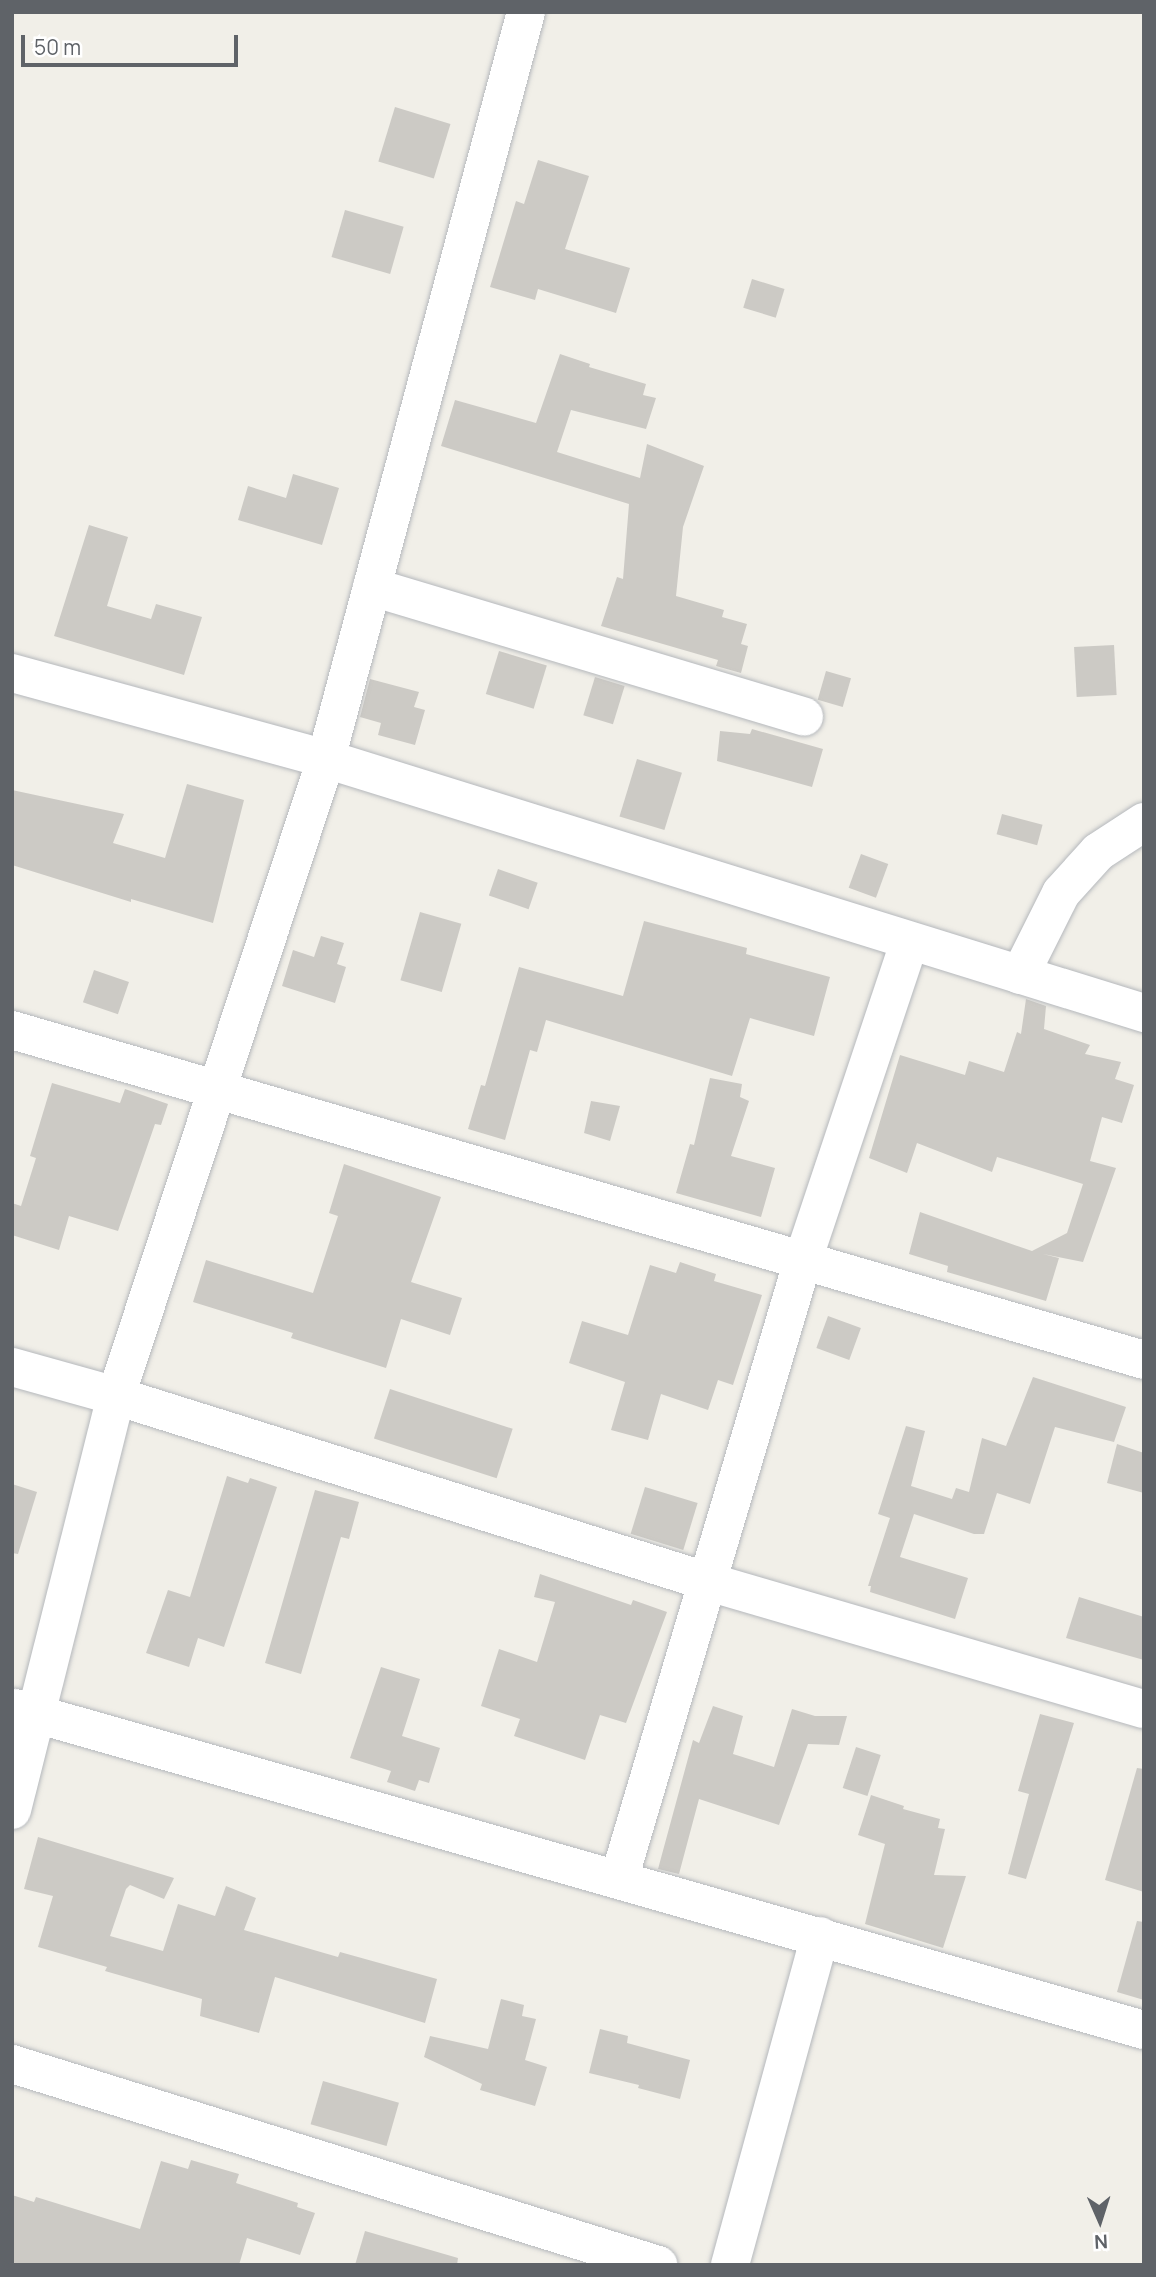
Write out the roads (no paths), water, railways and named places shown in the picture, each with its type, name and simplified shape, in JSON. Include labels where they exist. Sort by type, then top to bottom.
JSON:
[{"type":"street","points":[[12,1810],[25,1711],[116,1396],[326,760],[526,12]]},
{"type":"street","points":[[372,587],[804,717]]},
{"type":"street","points":[[12,673],[326,760],[1144,1013]]},
{"type":"street","points":[[1020,975],[1061,893],[1098,852],[1144,822]]},
{"type":"street","points":[[619,1879],[803,1260],[910,940]]},
{"type":"street","points":[[12,1030],[1144,1360]]},
{"type":"street","points":[[12,1367],[116,1396],[709,1583],[1144,1709]]},
{"type":"street","points":[[25,1711],[1144,2029]]},
{"type":"street","points":[[730,2265],[820,1936]]},
{"type":"street","points":[[12,2064],[658,2265]]}]
